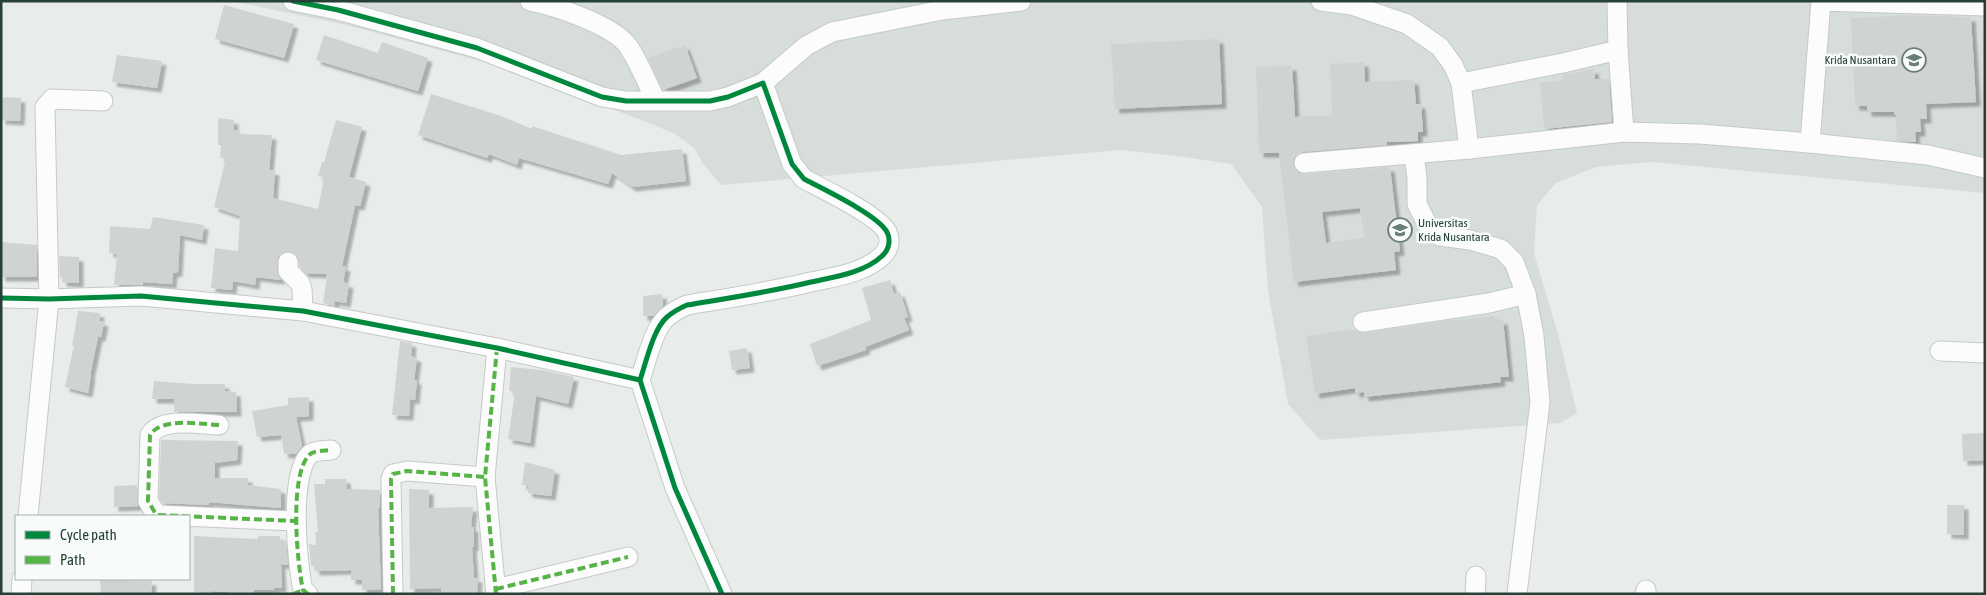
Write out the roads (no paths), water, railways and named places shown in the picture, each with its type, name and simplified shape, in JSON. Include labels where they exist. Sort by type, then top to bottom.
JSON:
[{"type":"street","points":[[293,1],[338,10],[477,48],[602,97],[626,101],[710,101],[728,97],[763,83],[806,46],[832,32],[942,10],[1021,1]]},
{"type":"street","points":[[530,1],[544,4],[591,21],[627,45],[656,101]]},
{"type":"street","points":[[1321,1],[1352,5],[1407,24],[1440,47],[1453,65],[1461,83],[1469,149]]},
{"type":"street","points":[[1617,1],[1618,50],[1624,132]]},
{"type":"street","points":[[1810,143],[1821,1],[1985,6]]},
{"type":"street","points":[[1461,83],[1618,50]]},
{"type":"street","points":[[722,594],[675,488],[640,380],[656,335],[665,319],[676,310],[687,305],[773,291],[842,276],[871,264],[883,256],[890,240],[887,231],[876,219],[804,179],[796,172],[763,83]]},
{"type":"street","points":[[28,515],[49,299],[45,106],[52,100],[103,102]]},
{"type":"street","points":[[1304,163],[1469,149],[1624,132],[1700,134],[1810,143],[1928,155],[1985,168]]},
{"type":"street","points":[[1928,155],[1946,150],[1985,154]]},
{"type":"street","points":[[1414,154],[1417,178],[1417,204],[1427,224],[1440,236],[1470,240],[1501,249],[1514,262],[1526,294],[1534,336],[1540,402],[1517,594]]},
{"type":"street","points":[[288,262],[288,271],[300,283],[302,289],[303,311]]},
{"type":"street","points":[[1363,322],[1489,303],[1526,294]]},
{"type":"street","points":[[1,298],[49,299],[141,296],[303,311],[496,348],[640,380]]},
{"type":"street","points":[[496,348],[485,477],[496,591],[628,557]]},
{"type":"street","points":[[1940,351],[1985,353]]},
{"type":"street","points":[[158,515],[148,501],[150,435],[154,429],[166,424],[220,425]]},
{"type":"street","points":[[301,592],[296,521],[298,482],[308,457],[313,452],[332,450]]},
{"type":"street","points":[[393,594],[391,479],[393,474],[407,471],[485,477]]},
{"type":"street","points":[[190,516],[296,521]]},
{"type":"street","points":[[21,594],[22,580]]},
{"type":"place","name":"Krida Nusantara","points":[[1914,60]]},
{"type":"place","name":"Universitas Krida Nusantara","points":[[1400,230]]}]
